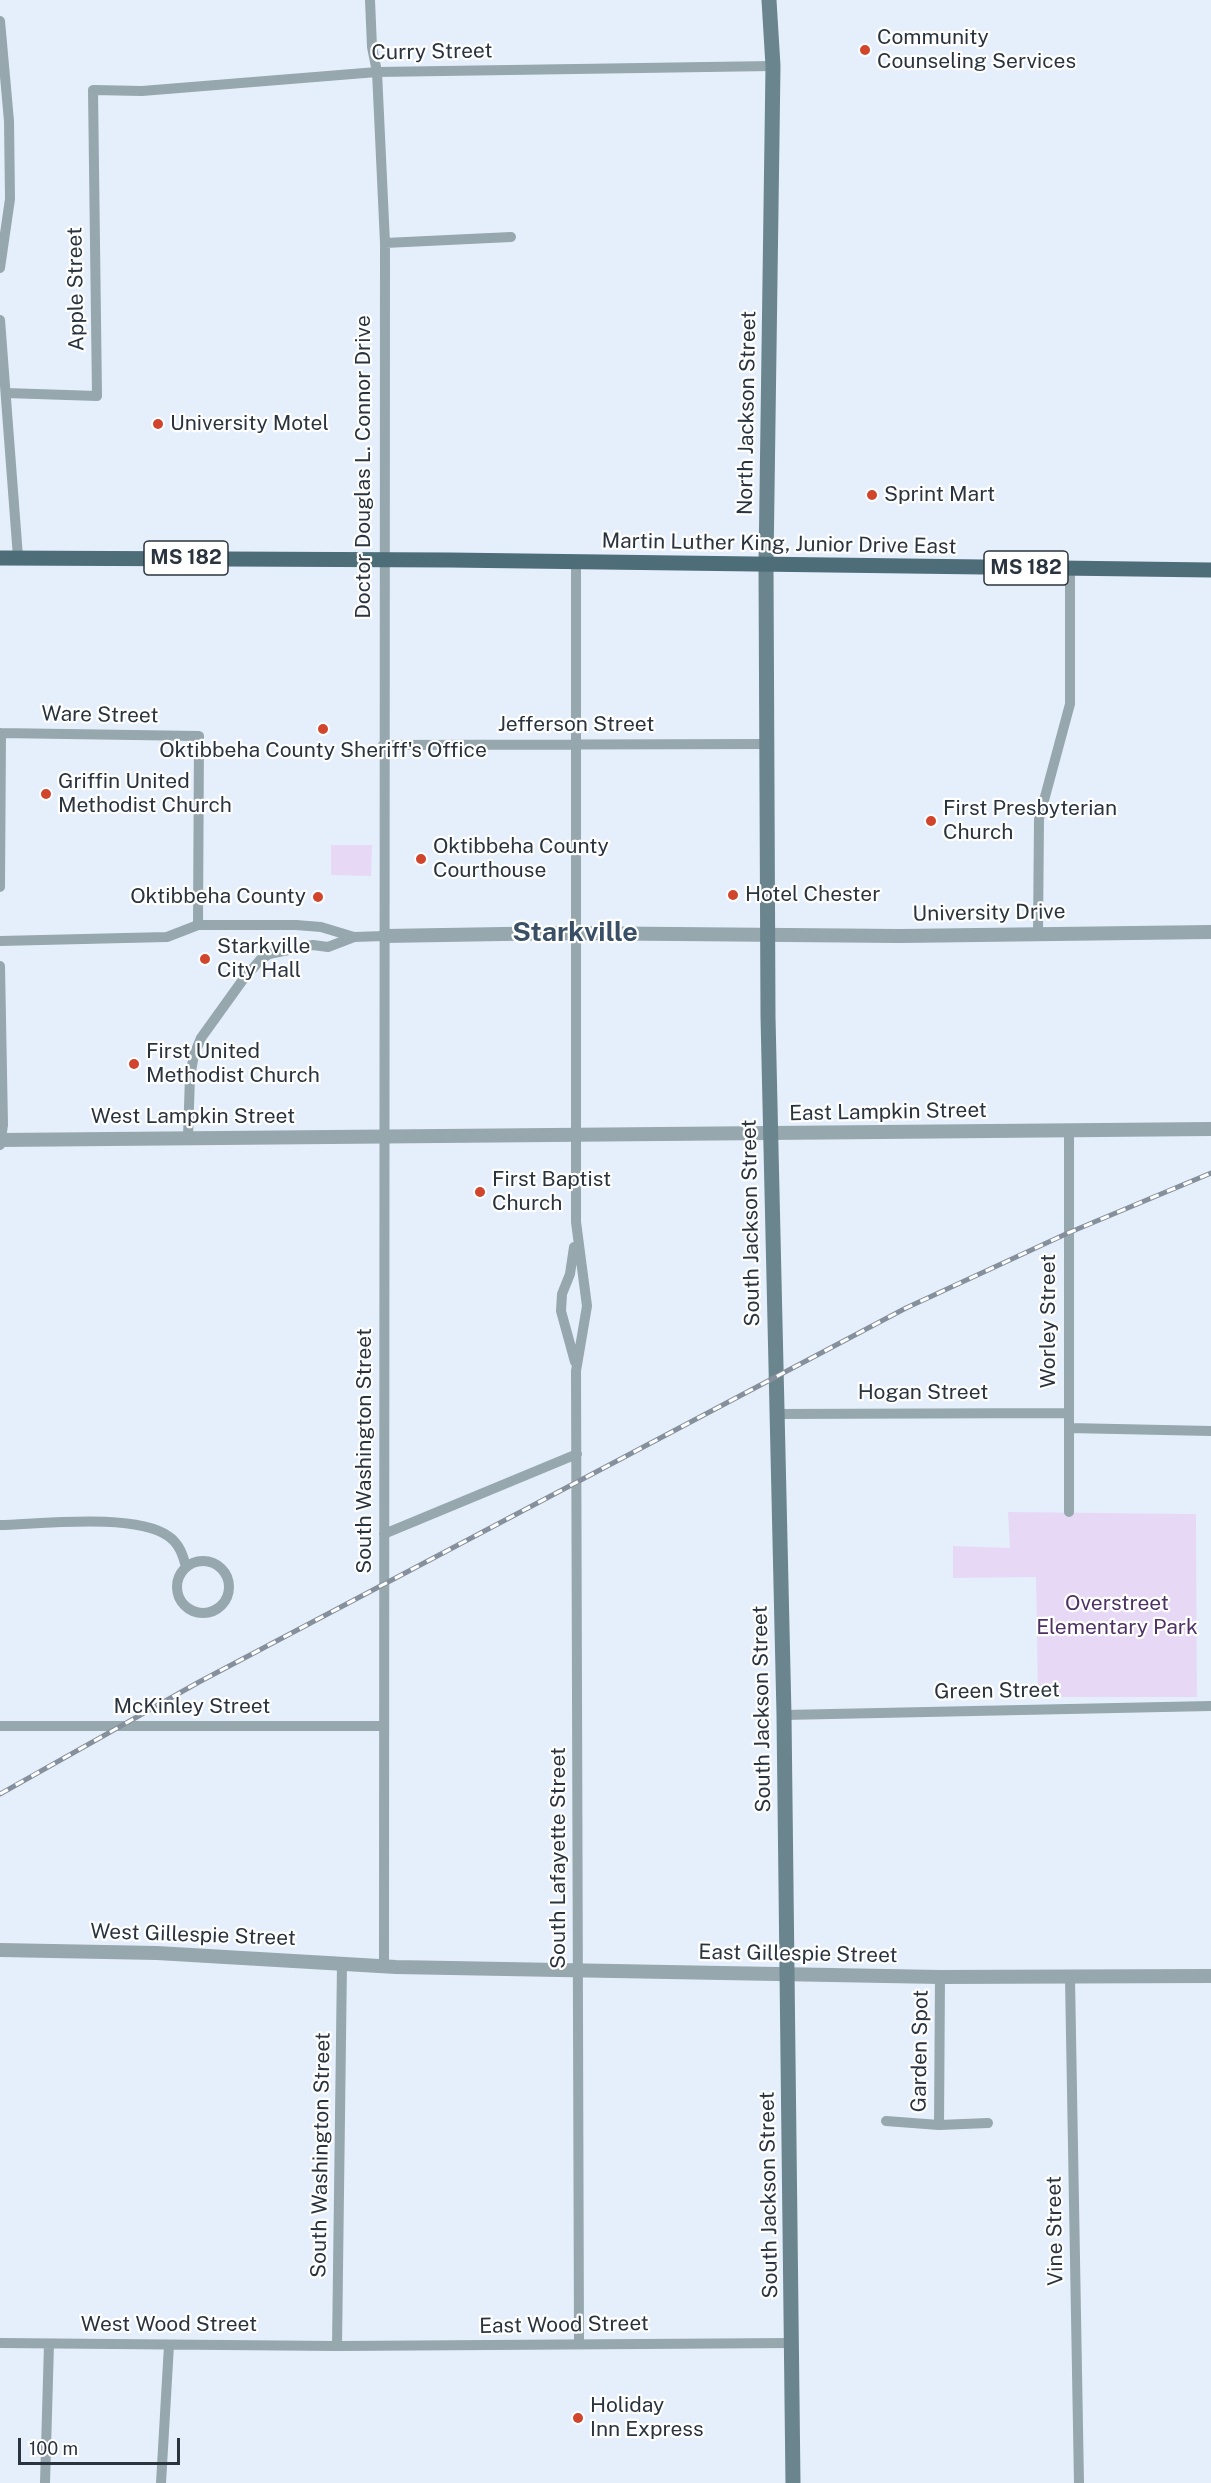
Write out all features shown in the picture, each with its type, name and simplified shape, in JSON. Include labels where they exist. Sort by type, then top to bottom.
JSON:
[{"type":"main road","name":"North Jackson Street","points":[[768,934],[766,564],[773,66],[770,0]]},
{"type":"main road","name":"MS 182","points":[[0,558],[383,560]]},
{"type":"main road","name":"Martin Luther King, Junior Drive East","points":[[383,560],[1211,570]]},
{"type":"main road","name":"South Jackson Street","points":[[768,934],[770,1134],[784,1715],[792,2483]]},
{"type":"street","name":"Doctor Douglas L. Connor Drive","points":[[370,0],[372,47],[377,72],[385,243],[384,936]]},
{"type":"street","points":[[0,21],[9,121],[10,199],[0,268]]},
{"type":"street","name":"Curry Street","points":[[93,90],[142,91],[377,72],[773,66]]},
{"type":"street","name":"Apple Street","points":[[6,393],[97,396],[93,90]]},
{"type":"street","points":[[385,243],[512,237]]},
{"type":"street","points":[[0,320],[18,557]]},
{"type":"street","name":"South Lafayette Street","points":[[576,562],[576,1222],[571,1270],[566,1282],[561,1311],[569,1333],[576,1371]]},
{"type":"street","points":[[1038,934],[1040,819],[1071,704],[1070,569]]},
{"type":"street","points":[[0,887],[1,733]]},
{"type":"street","name":"Ware Street","points":[[1,733],[199,736],[198,925]]},
{"type":"street","name":"Jefferson Street","points":[[383,745],[768,744]]},
{"type":"street","points":[[0,941],[167,937],[198,925],[296,926],[337,931],[354,937]]},
{"type":"street","points":[[313,945],[311,937],[314,929]]},
{"type":"street","name":"University Drive","points":[[384,936],[575,933],[1211,932]]},
{"type":"street","points":[[188,1138],[190,1076],[201,1038],[260,960],[276,952],[313,945],[328,947],[354,937],[384,936]]},
{"type":"street","name":"South Washington Street","points":[[384,936],[386,1136],[384,1966]]},
{"type":"street","points":[[0,966],[0,1141]]},
{"type":"street","name":"East Lampkin Street","points":[[386,1136],[576,1141],[770,1134],[1211,1129]]},
{"type":"street","name":"Worley Street","points":[[1069,1131],[1070,1512]]},
{"type":"street","name":"West Lampkin Street","points":[[0,1141],[386,1136]]},
{"type":"street","name":"South Lafayette Street","points":[[576,1222],[587,1306],[576,1371],[579,2344]]},
{"type":"street","points":[[566,1282],[577,1278],[584,1283]]},
{"type":"street","points":[[569,1333],[582,1333]]},
{"type":"street","name":"Hogan Street","points":[[777,1414],[1069,1413]]},
{"type":"street","points":[[1069,1428],[1211,1431]]},
{"type":"street","points":[[384,1534],[577,1454]]},
{"type":"street","points":[[0,1526],[143,1524],[169,1536],[182,1553],[186,1567],[177,1581],[177,1590],[184,1606],[200,1614],[217,1610],[224,1604],[230,1588],[229,1580],[219,1566],[203,1561],[186,1567]]},
{"type":"street","name":"Green Street","points":[[784,1715],[1211,1706]]},
{"type":"street","name":"McKinley Street","points":[[0,1726],[384,1725]]},
{"type":"street","name":"West Gillespie Street","points":[[0,1950],[157,1953],[384,1966]]},
{"type":"street","name":"South Washington Street","points":[[337,2346],[342,1963]]},
{"type":"street","name":"East Gillespie Street","points":[[384,1966],[940,1977],[1211,1976]]},
{"type":"street","name":"Garden Spot","points":[[939,2125],[940,1977]]},
{"type":"street","name":"Vine Street","points":[[1071,1978],[1079,2483]]},
{"type":"street","name":"Garden Spot","points":[[886,2121],[939,2125],[988,2123]]},
{"type":"street","name":"West Wood Street","points":[[0,2343],[337,2346]]},
{"type":"street","name":"East Wood Street","points":[[337,2346],[792,2343]]},
{"type":"street","points":[[45,2483],[49,2344]]},
{"type":"street","points":[[161,2483],[169,2345]]},
{"type":"green space","points":[[331,845],[372,845],[371,876],[331,875]]},
{"type":"green space","name":"Overstreet Elementary Park","points":[[1008,1512],[1196,1514],[1197,1697],[1038,1697],[1036,1577],[953,1578],[953,1546],[1010,1548]]},
{"type":"railway","points":[[0,1794],[199,1682],[906,1308],[1068,1233],[1211,1173]]},
{"type":"place","name":"Community Counseling Services","points":[[865,50]]},
{"type":"place","name":"University Motel","points":[[158,424]]},
{"type":"place","name":"Sprint Mart","points":[[872,495]]},
{"type":"place","name":"Oktibbeha County Sheriff's Office","points":[[323,729]]},
{"type":"place","name":"Griffin United Methodist Church","points":[[46,794]]},
{"type":"place","name":"First Presbyterian Church","points":[[931,821]]},
{"type":"place","name":"Oktibbeha County Courthouse","points":[[421,859]]},
{"type":"place","name":"Hotel Chester","points":[[733,895]]},
{"type":"place","name":"Oktibbeha County","points":[[318,897]]},
{"type":"place","name":"Starkville City Hall","points":[[205,959]]},
{"type":"place","name":"First United Methodist Church","points":[[134,1064]]},
{"type":"place","name":"First Baptist Church","points":[[480,1192]]},
{"type":"place","name":"Holiday Inn Express","points":[[578,2418]]},
{"type":"district","name":"Starkville","points":[[575,933]]}]
